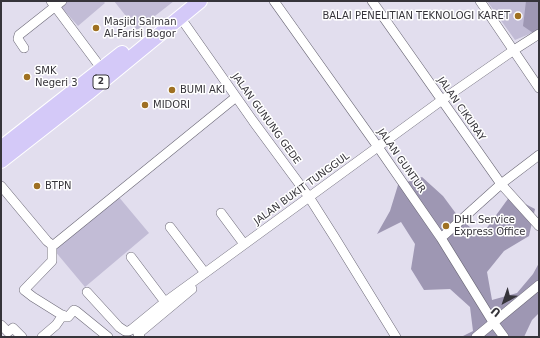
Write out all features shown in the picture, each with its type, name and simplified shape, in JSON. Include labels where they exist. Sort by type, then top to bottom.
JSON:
[{"type":"highway","name":"2","points":[[1,161],[187,1]]},
{"type":"highway","name":"2","points":[[1,148],[200,1]]},
{"type":"street","name":"JALAN GUNTUR","points":[[274,1],[441,238],[493,322],[504,337]]},
{"type":"street","name":"JALAN CIKURAY","points":[[372,1],[501,184],[539,226]]},
{"type":"street","points":[[480,1],[539,88]]},
{"type":"street","points":[[24,48],[18,39],[19,35],[56,3],[105,72]]},
{"type":"street","name":"JALAN GUNUNG GEDE","points":[[180,17],[252,121],[309,197],[336,238],[396,337]]},
{"type":"street","name":"JALAN BUKIT TUNGGUL","points":[[87,292],[119,327],[125,331],[129,331],[205,272],[442,100],[539,34]]},
{"type":"street","points":[[52,245],[236,97]]},
{"type":"street","points":[[441,238],[501,184],[539,155]]},
{"type":"street","points":[[1,186],[52,245]]},
{"type":"street","points":[[221,213],[244,244]]},
{"type":"street","points":[[170,227],[205,272]]},
{"type":"street","points":[[140,337],[138,334],[188,292],[250,246],[256,236]]},
{"type":"street","points":[[52,245],[52,261],[24,290],[33,298],[63,316],[68,317],[74,310],[76,311],[108,337]]},
{"type":"street","points":[[131,257],[165,302]]},
{"type":"street","points":[[476,337],[539,285]]},
{"type":"street","points":[[42,337],[56,325],[63,316]]},
{"type":"street","points":[[1,324],[8,332],[13,328],[22,337]]},
{"type":"shaded area","points":[[68,1],[103,1],[105,3],[78,26],[61,7]]},
{"type":"shaded area","points":[[114,1],[174,1],[137,30]]},
{"type":"shaded area","name":"BALAI PENELITIAN TEKNOLOGI KARET","points":[[487,1],[539,1],[539,30],[515,40]]},
{"type":"shaded area","points":[[526,1],[539,1],[539,37],[523,26]]},
{"type":"shaded area","points":[[422,177],[443,196],[460,219],[481,236],[510,196],[535,209],[529,236],[504,251],[487,272],[492,300],[517,293],[533,274],[539,263],[539,313],[532,320],[524,337],[461,337],[473,331],[470,307],[450,289],[424,290],[411,269],[415,244],[401,222],[377,234],[390,211],[398,185]]},
{"type":"shaded area","points":[[118,196],[149,233],[85,287],[54,250]]},
{"type":"place","name":"BALAI PENELITIAN TEKNOLOGI KARET","points":[[518,16]]},
{"type":"place","name":"Masjid Salman Al-Farisi Bogor","points":[[96,28]]},
{"type":"place","name":"SMK Negeri 3","points":[[27,77]]},
{"type":"place","name":"BUMI AKI","points":[[172,90]]},
{"type":"place","name":"MIDORI","points":[[145,105]]},
{"type":"place","name":"BTPN","points":[[37,186]]},
{"type":"place","name":"DHL Service Express Office","points":[[446,226]]}]
